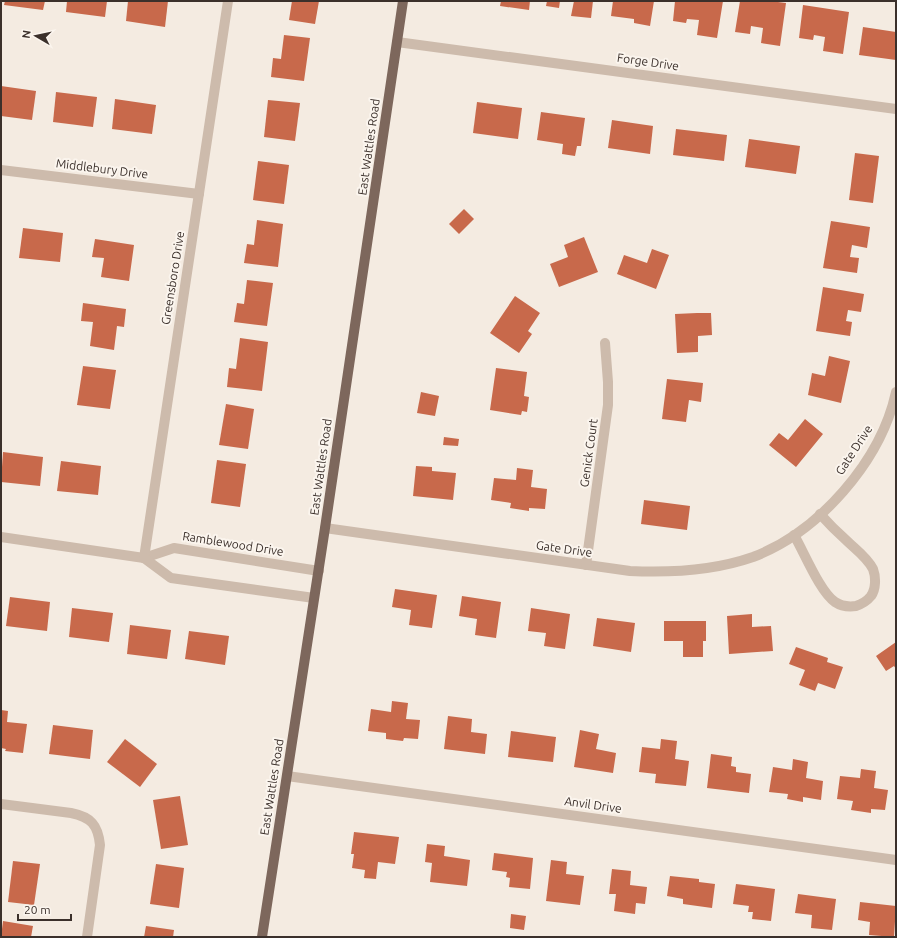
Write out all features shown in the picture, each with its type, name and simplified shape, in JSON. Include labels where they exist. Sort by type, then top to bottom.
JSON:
[{"type":"main road","name":"East Wattles Road","points":[[262,937],[319,570],[403,1]]},
{"type":"street","name":"Greensboro Drive","points":[[144,558],[228,1]]},
{"type":"street","name":"Forge Drive","points":[[397,42],[896,109]]},
{"type":"street","name":"Middlebury Drive","points":[[1,170],[199,194]]},
{"type":"street","name":"Genick Court","points":[[586,566],[608,405],[605,343]]},
{"type":"street","name":"Gate Drive","points":[[325,528],[630,571],[689,571],[708,569],[730,564],[772,548],[794,534],[820,514],[835,499],[855,476],[876,445],[889,416],[896,392]]},
{"type":"street","points":[[794,534],[828,596],[836,603],[846,606],[860,605],[866,601],[872,594],[874,586],[876,577],[873,570],[868,562],[820,514]]},
{"type":"street","name":"Ramblewood Drive","points":[[1,537],[144,558],[174,548],[319,570]]},
{"type":"street","name":"Ramblewood Drive","points":[[144,558],[171,578],[314,598]]},
{"type":"street","name":"Anvil Drive","points":[[287,776],[896,860]]},
{"type":"street","points":[[1,804],[81,815],[89,819],[98,831],[100,846],[87,937]]},
{"type":"building","points":[[5,1],[45,1],[43,10],[4,5]]},
{"type":"building","points":[[67,1],[107,1],[105,17],[66,12]]},
{"type":"building","points":[[128,1],[168,1],[165,27],[126,21]]},
{"type":"building","points":[[292,1],[319,1],[315,24],[289,20]]},
{"type":"building","points":[[501,1],[530,1],[529,10],[500,6]]},
{"type":"building","points":[[547,1],[560,1],[559,8],[546,6]]},
{"type":"building","points":[[574,1],[593,1],[591,18],[571,16]]},
{"type":"building","points":[[613,1],[654,1],[650,26],[634,23],[634,19],[611,16]]},
{"type":"building","points":[[675,1],[723,1],[717,38],[697,35],[699,20],[687,19],[686,23],[673,21]]},
{"type":"building","points":[[740,1],[770,1],[786,3],[780,46],[761,43],[763,28],[751,26],[750,34],[735,32]]},
{"type":"building","points":[[803,5],[849,12],[843,54],[823,51],[825,37],[814,35],[813,40],[799,38]]},
{"type":"building","points":[[863,27],[896,32],[896,60],[859,55]]},
{"type":"building","points":[[284,35],[310,38],[304,81],[271,77],[273,58],[281,59]]},
{"type":"building","points":[[1,86],[36,91],[32,120],[1,116]]},
{"type":"building","points":[[56,92],[97,97],[93,127],[53,122]]},
{"type":"building","points":[[115,99],[156,105],[152,134],[112,129]]},
{"type":"building","points":[[268,100],[300,103],[295,141],[264,137]]},
{"type":"building","points":[[477,102],[522,108],[518,139],[473,133]]},
{"type":"building","points":[[541,112],[585,118],[581,146],[577,146],[575,156],[562,154],[563,144],[537,140]]},
{"type":"building","points":[[612,120],[653,126],[650,154],[608,148]]},
{"type":"building","points":[[676,129],[727,135],[724,161],[673,155]]},
{"type":"building","points":[[749,139],[800,146],[796,174],[745,167]]},
{"type":"building","points":[[855,153],[879,156],[873,203],[849,200]]},
{"type":"building","points":[[258,161],[289,165],[284,204],[253,200]]},
{"type":"building","points":[[464,209],[474,219],[459,234],[449,224]]},
{"type":"building","points":[[257,220],[283,224],[278,267],[244,263],[247,244],[254,245]]},
{"type":"building","points":[[831,221],[870,227],[867,248],[852,245],[850,257],[859,258],[857,273],[823,268]]},
{"type":"building","points":[[23,228],[63,233],[60,262],[19,258]]},
{"type":"building","points":[[584,237],[598,272],[559,287],[550,264],[568,257],[564,245]]},
{"type":"building","points":[[95,239],[134,245],[129,281],[101,277],[104,258],[92,257]]},
{"type":"building","points":[[652,249],[669,255],[656,289],[617,274],[624,255],[647,263]]},
{"type":"building","points":[[247,280],[273,283],[267,326],[234,322],[237,303],[244,304]]},
{"type":"building","points":[[823,287],[864,294],[861,312],[848,310],[846,321],[852,322],[850,336],[816,331]]},
{"type":"building","points":[[515,296],[540,313],[528,331],[532,334],[519,353],[490,333]]},
{"type":"building","points":[[83,303],[126,309],[124,327],[117,326],[114,350],[90,346],[93,322],[81,321]]},
{"type":"building","points":[[711,313],[712,335],[698,336],[698,352],[677,353],[675,314]]},
{"type":"building","points":[[240,338],[268,342],[262,391],[227,387],[229,368],[236,369]]},
{"type":"building","points":[[829,356],[850,361],[841,403],[808,395],[812,373],[825,376]]},
{"type":"building","points":[[83,366],[116,370],[110,409],[77,405]]},
{"type":"building","points":[[496,368],[527,372],[524,396],[529,397],[527,412],[522,411],[521,415],[490,410]]},
{"type":"building","points":[[667,379],[703,383],[701,402],[689,400],[686,422],[662,419]]},
{"type":"building","points":[[421,392],[439,396],[435,416],[417,413]]},
{"type":"building","points":[[226,404],[254,409],[248,449],[219,445]]},
{"type":"building","points":[[805,419],[823,434],[796,467],[769,445],[779,433],[788,440]]},
{"type":"building","points":[[444,437],[459,439],[458,446],[443,445]]},
{"type":"building","points":[[3,452],[43,457],[40,486],[1,482]]},
{"type":"building","points":[[217,460],[246,464],[240,507],[211,503]]},
{"type":"building","points":[[61,461],[101,466],[98,495],[57,491]]},
{"type":"building","points":[[416,466],[432,467],[432,471],[456,473],[453,500],[413,496]]},
{"type":"building","points":[[517,468],[533,470],[531,487],[547,489],[545,509],[529,508],[529,511],[510,508],[511,503],[491,500],[494,478],[516,480]]},
{"type":"building","points":[[644,500],[690,506],[687,530],[641,524]]},
{"type":"building","points":[[395,589],[437,595],[432,628],[409,625],[411,610],[392,607]]},
{"type":"building","points":[[462,596],[501,602],[496,638],[475,635],[477,619],[459,616]]},
{"type":"building","points":[[10,597],[50,602],[47,631],[6,626]]},
{"type":"building","points":[[72,608],[113,613],[109,642],[69,637]]},
{"type":"building","points":[[531,608],[570,614],[565,649],[544,646],[546,633],[528,631]]},
{"type":"building","points":[[752,614],[752,627],[771,626],[773,651],[729,654],[727,616]]},
{"type":"building","points":[[597,618],[635,623],[631,652],[593,646]]},
{"type":"building","points":[[664,621],[706,621],[706,641],[703,641],[703,657],[683,657],[683,641],[664,641]]},
{"type":"building","points":[[130,625],[171,630],[167,659],[127,654]]},
{"type":"building","points":[[189,631],[229,636],[225,665],[185,659]]},
{"type":"building","points":[[896,642],[896,669],[894,666],[886,671],[876,656]]},
{"type":"building","points":[[796,647],[828,658],[827,662],[843,667],[835,689],[818,683],[815,691],[799,685],[805,670],[789,664]]},
{"type":"building","points":[[392,701],[408,703],[406,719],[420,720],[418,739],[404,738],[403,741],[386,739],[386,733],[368,731],[371,709],[391,712]]},
{"type":"building","points":[[1,710],[8,711],[7,722],[27,724],[23,753],[5,751],[6,749],[1,748]]},
{"type":"building","points":[[448,716],[472,719],[471,732],[487,734],[485,754],[444,749]]},
{"type":"building","points":[[53,725],[93,730],[90,759],[49,754]]},
{"type":"building","points":[[580,730],[599,734],[596,749],[616,753],[613,773],[574,767]]},
{"type":"building","points":[[511,731],[556,737],[553,762],[508,757]]},
{"type":"building","points":[[125,739],[157,764],[140,787],[107,762]]},
{"type":"building","points":[[661,739],[677,741],[675,759],[689,761],[686,786],[655,783],[656,774],[639,772],[642,747],[660,749]]},
{"type":"building","points":[[711,754],[732,757],[731,766],[736,767],[736,772],[751,774],[749,793],[707,788]]},
{"type":"building","points":[[793,759],[808,762],[806,778],[823,781],[821,800],[803,797],[803,802],[787,799],[788,794],[769,792],[773,767],[792,770]]},
{"type":"building","points":[[861,769],[876,771],[874,788],[888,790],[885,810],[871,809],[871,813],[851,810],[853,801],[837,799],[840,776],[860,778]]},
{"type":"building","points":[[180,796],[188,845],[161,849],[153,800]]},
{"type":"building","points":[[354,832],[399,837],[395,864],[378,862],[376,879],[364,878],[365,870],[352,868],[354,854],[351,854]]},
{"type":"building","points":[[427,844],[445,846],[444,856],[470,860],[467,886],[430,882],[432,863],[425,862]]},
{"type":"building","points":[[494,853],[533,858],[530,889],[509,887],[510,878],[506,877],[507,872],[492,870]]},
{"type":"building","points":[[551,860],[567,862],[566,874],[584,876],[580,905],[546,901]]},
{"type":"building","points":[[13,861],[40,864],[34,905],[8,902]]},
{"type":"building","points":[[156,864],[184,868],[179,908],[150,904]]},
{"type":"building","points":[[612,869],[631,871],[630,885],[647,887],[645,904],[636,903],[635,914],[614,911],[616,894],[609,894]]},
{"type":"building","points":[[670,876],[699,879],[699,882],[715,884],[712,908],[683,904],[683,899],[667,896]]},
{"type":"building","points":[[736,884],[775,889],[771,921],[752,919],[753,912],[748,912],[749,906],[733,904]]},
{"type":"building","points":[[798,894],[836,899],[832,930],[811,928],[812,915],[795,913]]},
{"type":"building","points":[[860,902],[896,906],[894,937],[869,935],[870,922],[858,920]]},
{"type":"building","points":[[511,914],[526,916],[524,930],[510,928]]},
{"type":"building","points":[[3,921],[33,926],[31,937],[1,937]]},
{"type":"building","points":[[146,926],[174,930],[173,937],[144,937]]}]
